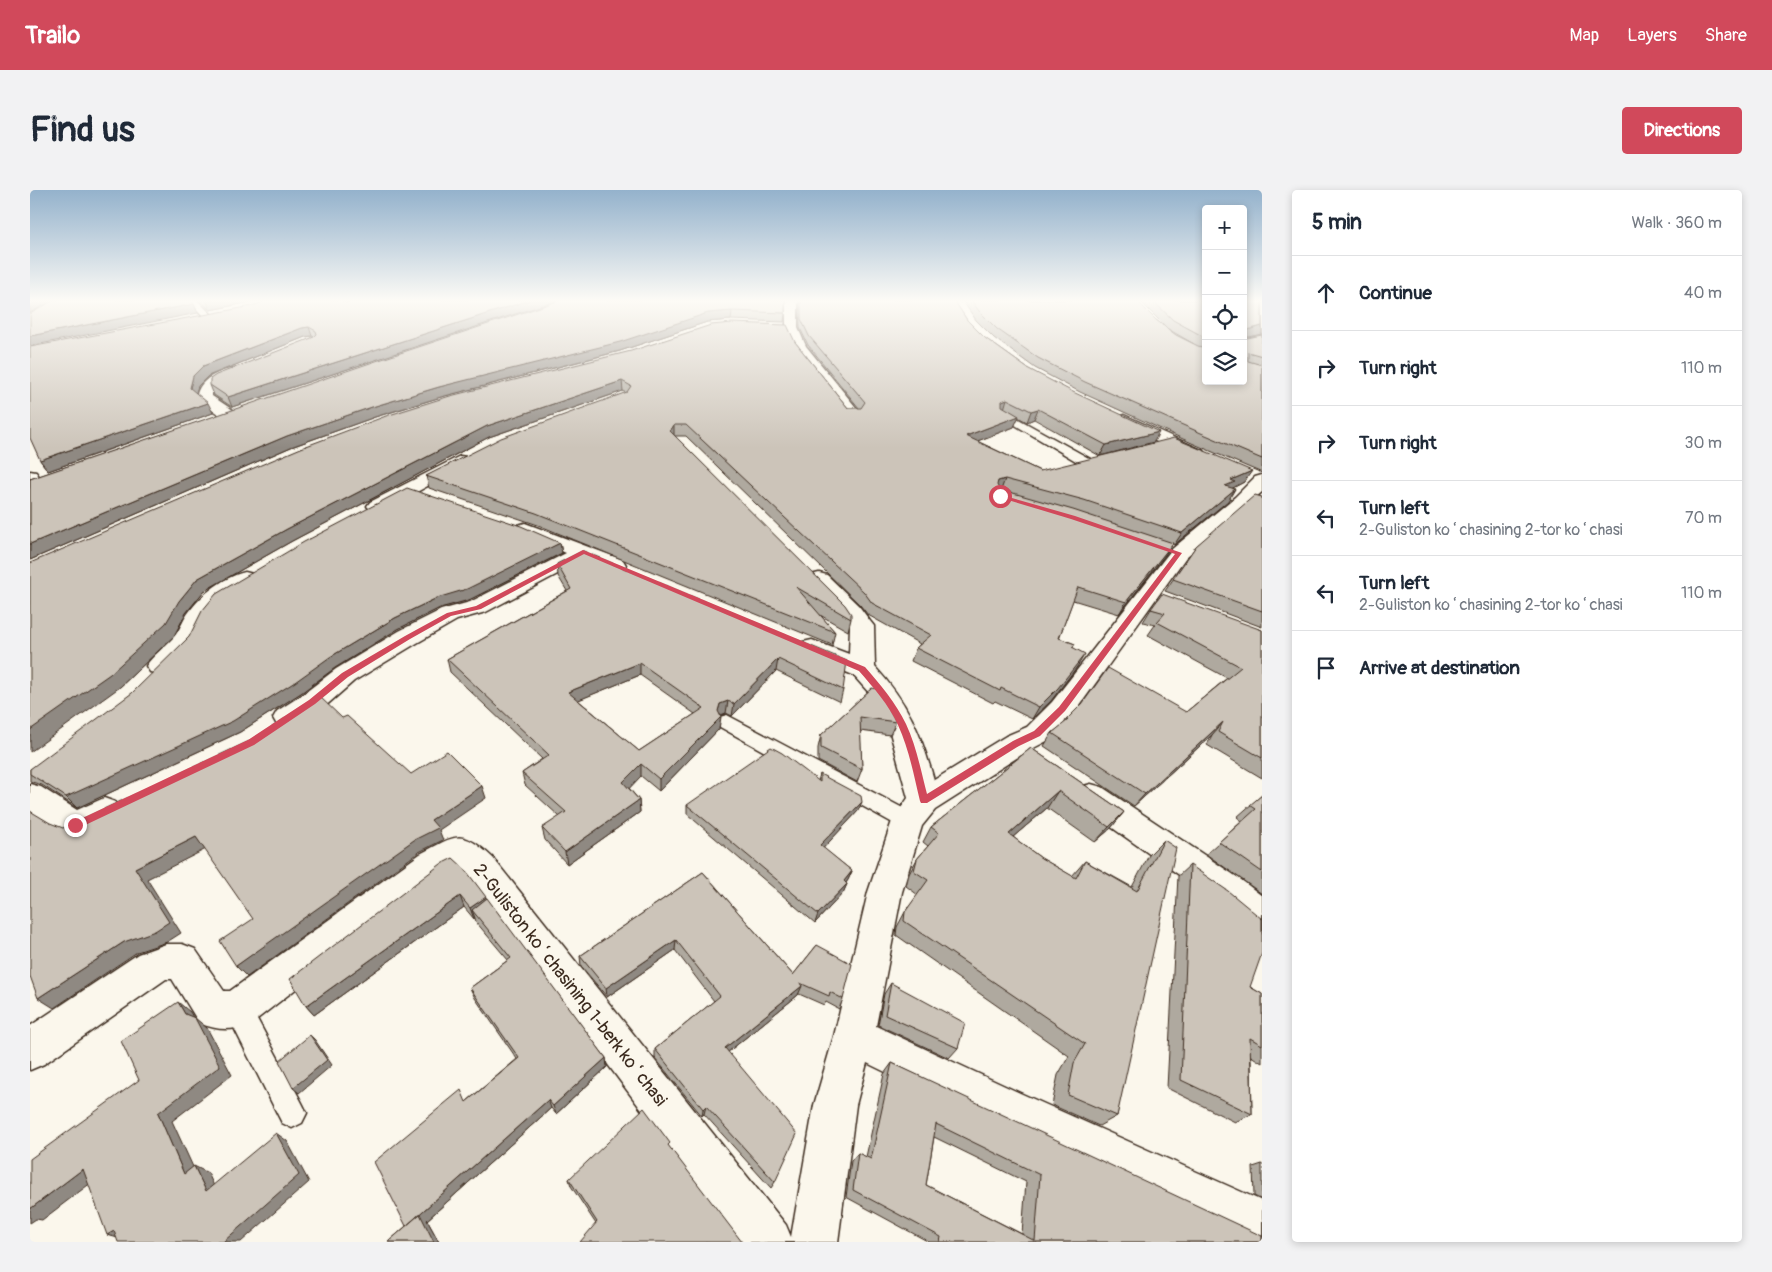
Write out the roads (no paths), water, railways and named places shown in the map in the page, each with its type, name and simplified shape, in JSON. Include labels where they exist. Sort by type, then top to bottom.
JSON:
[{"type":"street","points":[[802,349],[853,414]]},
{"type":"street","points":[[230,415],[204,398],[206,387],[214,380],[255,366]]},
{"type":"street","points":[[211,422],[247,409]]},
{"type":"street","points":[[1109,413],[1171,443],[1212,460]]},
{"type":"street","points":[[359,516],[480,451]]},
{"type":"street","points":[[1256,478],[1242,501],[1170,550],[1156,597],[1062,709],[1037,734],[1040,761],[1228,890],[1262,917]]},
{"type":"street","points":[[409,489],[432,498]]},
{"type":"street","points":[[502,522],[637,574]]},
{"type":"street","points":[[266,732],[312,702],[345,675],[449,614],[478,607],[583,552]]},
{"type":"street","points":[[803,565],[851,611],[862,626],[862,669]]},
{"type":"street","points":[[144,681],[185,641],[196,619],[213,598],[260,570]]},
{"type":"street","points":[[790,638],[862,669],[879,688],[902,724],[913,757],[916,811],[885,892],[854,1036],[835,1105],[814,1242]]},
{"type":"street","points":[[916,811],[1040,761]]},
{"type":"street","points":[[30,796],[75,825],[127,800]]},
{"type":"street","name":"2-Guliston koʻchasining 1-berk koʻchasi","points":[[238,1009],[293,966],[432,864],[455,852],[463,851],[481,868],[769,1242]]},
{"type":"street","points":[[30,1050],[152,967],[173,960],[182,962],[213,1009],[238,1009]]},
{"type":"street","points":[[854,1036],[1004,1108],[1262,1225]]},
{"type":"lane","points":[[1004,414],[1094,463],[1072,468]]},
{"type":"lane","points":[[1153,448],[1171,443]]},
{"type":"lane","points":[[727,722],[916,811]]},
{"type":"lane","points":[[238,1009],[292,1113]]}]
